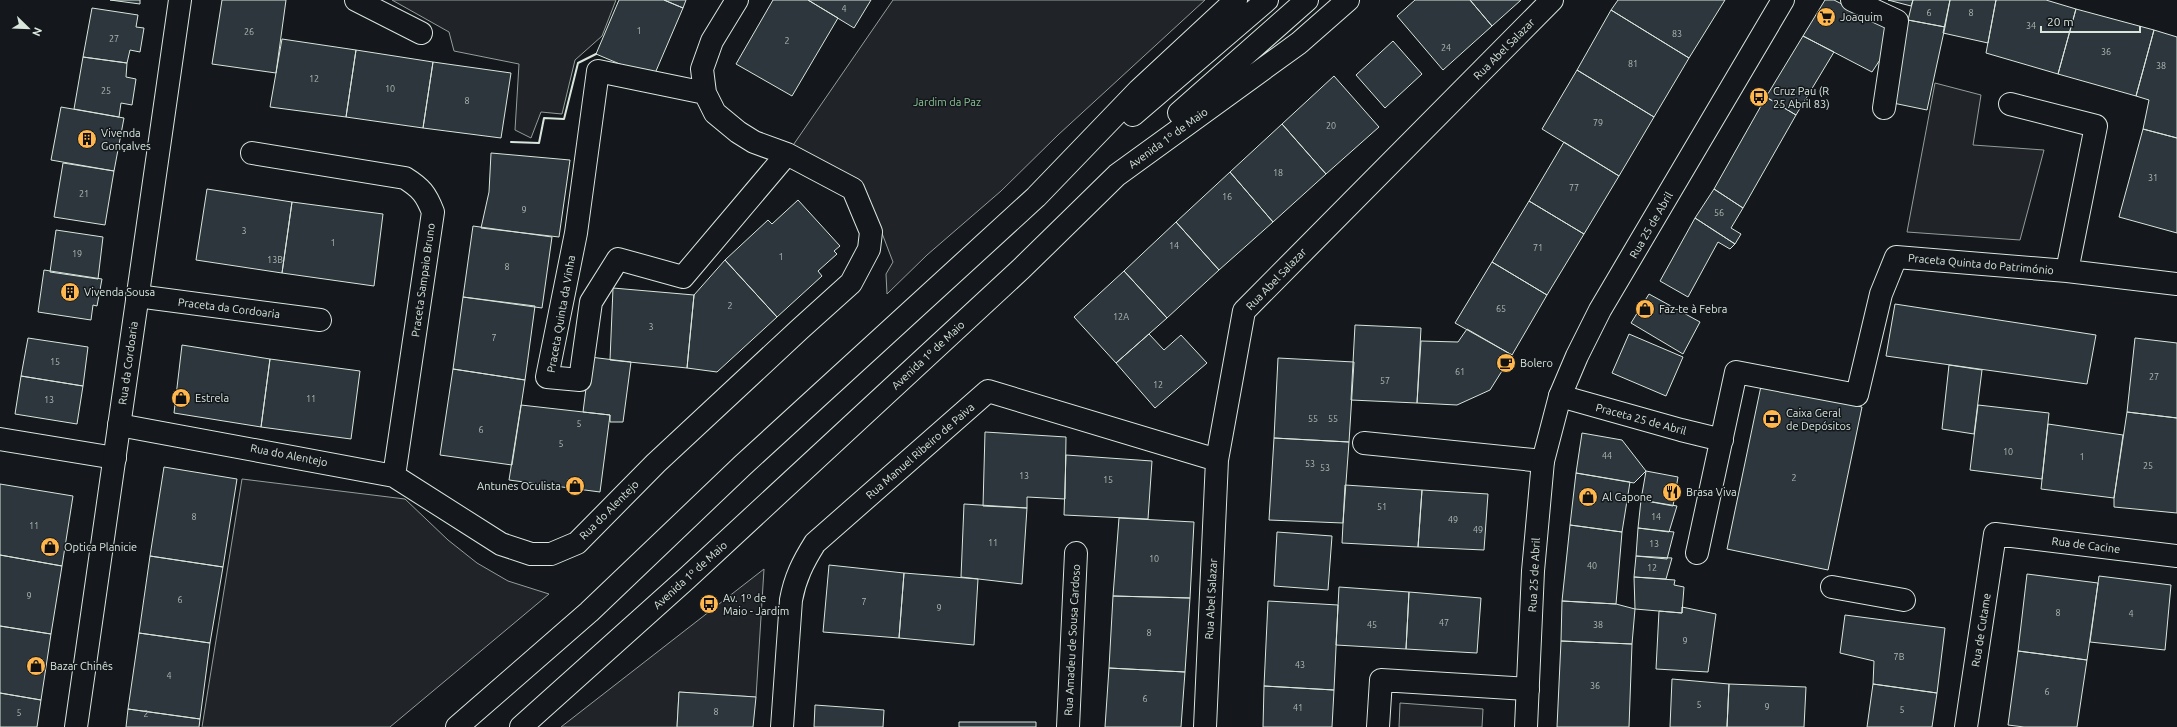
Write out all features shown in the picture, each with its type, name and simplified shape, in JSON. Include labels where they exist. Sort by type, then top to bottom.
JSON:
[{"type":"street","name":"Rua da Cordoaria","points":[[76,727],[180,0]]},
{"type":"street","points":[[356,0],[421,33]]},
{"type":"street","points":[[705,94],[702,69],[712,41],[737,0]]},
{"type":"street","points":[[1036,198],[1139,90],[1236,0]]},
{"type":"street","points":[[457,727],[589,612],[744,466],[1036,198],[1267,0]]},
{"type":"street","points":[[1117,175],[1170,122],[1307,0]]},
{"type":"street","name":"Avenida 1º de Maio","points":[[521,727],[692,573],[1016,273],[1117,175],[1299,43],[1348,0]]},
{"type":"street","name":"Rua Abel Salazar","points":[[1205,727],[1217,460],[1244,311],[1552,0]]},
{"type":"street","name":"Rua 25 de Abril","points":[[1526,727],[1533,571],[1543,461],[1560,396],[1577,356],[1600,310],[1783,0]]},
{"type":"street","points":[[1852,0],[1898,21],[1884,108]]},
{"type":"street","name":"Praceta Quinta da Vinha","points":[[705,94],[598,71],[576,233],[547,377],[580,380],[591,302],[618,259],[683,277],[787,154]]},
{"type":"street","name":"Rua do Alentejo","points":[[119,425],[394,476],[501,544],[531,554],[551,554],[577,543],[656,463],[851,283],[869,249],[870,232],[853,189],[787,154],[754,142],[738,132],[715,113],[705,94]]},
{"type":"street","name":"Praceta Quinta do Património","points":[[2010,104],[2096,126],[2067,272]]},
{"type":"street","name":"Praceta Sampaio Bruno","points":[[252,154],[405,178],[415,184],[427,195],[432,212],[394,476]]},
{"type":"street","name":"Praceta Quinta do Património","points":[[1722,440],[1736,372],[1856,395],[1881,294],[1896,257],[2067,272],[2177,284]]},
{"type":"street","name":"Praceta da Cordoaria","points":[[138,296],[320,320]]},
{"type":"street","name":"Rua Manuel Ribeiro de Paiva","points":[[782,727],[791,600],[795,581],[804,560],[815,543],[988,391],[1217,460]]},
{"type":"street","name":"Praceta 25 de Abril","points":[[1560,396],[1722,440]]},
{"type":"street","points":[[0,439],[115,458]]},
{"type":"street","points":[[1697,553],[1722,440]]},
{"type":"street","points":[[1364,443],[1543,461]]},
{"type":"street","name":"Rua de Cacine","points":[[1995,534],[2177,556]]},
{"type":"street","name":"Rua de Cutame","points":[[1966,727],[1995,534]]},
{"type":"street","name":"Rua Amadeu de Sousa Cardoso","points":[[1068,727],[1076,553]]},
{"type":"street","points":[[1832,587],[1904,600]]},
{"type":"street","points":[[1378,727],[1381,680],[1528,689]]},
{"type":"green space","points":[[392,0],[616,0],[602,36],[575,60],[562,114],[541,112],[531,138],[515,130],[519,64],[454,51],[449,32]]},
{"type":"green space","name":"Jardim da Paz","points":[[893,0],[1205,0],[1058,135],[1001,191],[927,255],[887,294],[886,274],[893,262],[872,207],[787,154]]},
{"type":"green space","points":[[1935,83],[1981,95],[1973,145],[2044,150],[2020,240],[1907,232]]},
{"type":"green space","points":[[242,479],[405,499],[448,540],[477,563],[508,581],[549,594],[390,727],[202,727]]},
{"type":"green space","points":[[764,569],[756,697],[679,692],[677,727],[561,727]]},
{"type":"green space","points":[[1400,703],[1483,709],[1482,727],[1399,727]]},
{"type":"building","points":[[110,0],[140,0],[140,4]]},
{"type":"building","points":[[222,0],[286,0],[276,73],[212,64]]},
{"type":"building","points":[[619,0],[664,0],[683,8],[653,78],[596,54]]},
{"type":"building","points":[[664,0],[686,0],[683,8]]},
{"type":"building","points":[[773,0],[808,0],[838,18],[792,96],[736,64]]},
{"type":"building","points":[[808,0],[871,0],[854,28]]},
{"type":"building","points":[[1415,0],[1470,0],[1492,26],[1443,70],[1397,16]]},
{"type":"building","points":[[1470,0],[1521,0],[1492,26]]},
{"type":"building","points":[[1618,0],[1725,0],[1689,58],[1611,10]]},
{"type":"building","points":[[1825,0],[1834,0],[1892,30],[1887,49],[1872,72],[1803,36]]},
{"type":"building","points":[[1888,0],[1913,0],[1911,6]]},
{"type":"building","points":[[1913,0],[1950,0],[1945,27],[1908,20]]},
{"type":"building","points":[[1950,0],[1996,0],[1988,43],[1943,33]]},
{"type":"building","points":[[1996,0],[2046,0],[2076,9],[2058,74],[1986,53]]},
{"type":"building","points":[[92,8],[138,15],[136,27],[144,28],[140,52],[130,50],[127,63],[83,57]]},
{"type":"building","points":[[2076,9],[2154,30],[2136,96],[2058,74]]},
{"type":"building","points":[[1611,10],[1689,58],[1654,117],[1577,70]]},
{"type":"building","points":[[1908,20],[1945,27],[1927,110],[1893,103]]},
{"type":"building","points":[[2154,30],[2177,37],[2177,138],[2143,129],[2149,100],[2136,96]]},
{"type":"building","points":[[1803,36],[1834,52],[1796,115],[1766,97]]},
{"type":"building","points":[[282,39],[356,50],[346,117],[270,107]]},
{"type":"building","points":[[1393,41],[1422,74],[1385,108],[1356,75]]},
{"type":"building","points":[[356,50],[433,62],[423,128],[346,117]]},
{"type":"building","points":[[83,57],[127,63],[126,77],[136,79],[132,105],[121,103],[119,117],[74,109]]},
{"type":"building","points":[[433,62],[511,73],[501,138],[423,128]]},
{"type":"building","points":[[1577,70],[1654,117],[1619,176],[1542,129]]},
{"type":"building","points":[[1334,76],[1379,127],[1326,174],[1282,124]]},
{"type":"building","points":[[1766,97],[1796,115],[1743,208],[1714,189]]},
{"type":"building","name":"Vivenda Gonçalves","points":[[61,107],[124,118],[114,171],[51,160]]},
{"type":"building","points":[[1282,124],[1326,174],[1273,222],[1230,172]]},
{"type":"building","points":[[2143,129],[2177,138],[2177,233],[2119,217]]},
{"type":"building","points":[[1564,142],[1619,176],[1584,234],[1529,201]]},
{"type":"building","points":[[491,153],[570,160],[559,237],[481,228],[489,192]]},
{"type":"building","points":[[63,163],[114,171],[105,225],[54,217]]},
{"type":"building","points":[[1230,172],[1273,222],[1219,270],[1176,222]]},
{"type":"building","points":[[207,189],[292,202],[282,273],[196,260]]},
{"type":"building","points":[[1714,189],[1743,208],[1731,228],[1741,234],[1735,244],[1695,218]]},
{"type":"building","points":[[798,200],[840,246],[834,251],[837,254],[818,271],[822,276],[777,317],[725,260],[768,220],[772,224]]},
{"type":"building","points":[[1529,201],[1584,234],[1547,295],[1492,262]]},
{"type":"building","points":[[292,202],[383,214],[374,286],[282,273]]},
{"type":"building","points":[[1695,218],[1735,244],[1730,249],[1718,242],[1688,297],[1660,281]]},
{"type":"building","points":[[1176,222],[1219,270],[1167,318],[1124,271]]},
{"type":"building","points":[[473,226],[552,237],[542,308],[463,297]]},
{"type":"building","points":[[56,230],[103,237],[98,279],[50,272]]},
{"type":"building","points":[[725,260],[777,317],[717,372],[687,368],[694,295]]},
{"type":"building","points":[[1492,262],[1547,295],[1512,355],[1455,323]]},
{"type":"building","name":"Vivenda Sousa","points":[[44,270],[102,279],[97,306],[93,305],[91,320],[38,312]]},
{"type":"building","points":[[1124,271],[1167,318],[1116,363],[1074,317]]},
{"type":"building","points":[[613,288],[694,295],[687,368],[610,360]]},
{"type":"building","points":[[1649,294],[1700,322],[1683,354],[1631,323]]},
{"type":"building","points":[[463,297],[535,306],[525,380],[453,369]]},
{"type":"building","points":[[1895,304],[2096,335],[2087,384],[1886,356]]},
{"type":"building","points":[[1355,325],[1421,328],[1417,403],[1351,400]]},
{"type":"building","points":[[1467,329],[1512,355],[1490,390],[1457,405],[1417,403],[1421,341],[1458,342]]},
{"type":"building","points":[[1149,334],[1164,350],[1181,335],[1207,363],[1155,408],[1116,363]]},
{"type":"building","points":[[1629,334],[1683,357],[1666,396],[1612,373]]},
{"type":"building","points":[[28,338],[88,347],[83,386],[21,376]]},
{"type":"building","points":[[2135,338],[2177,343],[2177,418],[2127,412]]},
{"type":"building","points":[[182,345],[270,359],[261,427],[174,413]]},
{"type":"building","points":[[590,357],[631,362],[623,422],[610,422],[610,415],[583,412]]},
{"type":"building","points":[[1278,358],[1354,362],[1349,442],[1274,438]]},
{"type":"building","points":[[270,359],[360,371],[351,439],[261,427]]},
{"type":"building","points":[[1949,365],[1982,370],[1974,434],[1942,429]]},
{"type":"building","points":[[453,369],[525,380],[512,465],[440,455]]},
{"type":"building","points":[[21,376],[83,386],[77,424],[15,414]]},
{"type":"building","points":[[1761,386],[1862,407],[1828,570],[1727,549]]},
{"type":"building","points":[[521,405],[610,415],[600,492],[509,480]]},
{"type":"building","points":[[1978,405],[2049,413],[2042,479],[1970,470]]},
{"type":"building","points":[[2127,412],[2177,418],[2177,513],[2114,507],[2114,498]]},
{"type":"building","points":[[2048,424],[2123,435],[2114,498],[2041,489]]},
{"type":"building","points":[[985,432],[1066,437],[1065,499],[1027,497],[1027,508],[983,506]]},
{"type":"building","points":[[1582,433],[1622,440],[1646,471],[1634,483],[1576,473]]},
{"type":"building","points":[[1274,438],[1349,442],[1343,523],[1269,520]]},
{"type":"building","points":[[1066,455],[1152,461],[1148,519],[1064,515]]},
{"type":"building","points":[[164,467],[237,479],[223,567],[150,556]]},
{"type":"building","points":[[1646,471],[1678,477],[1673,506],[1641,500]]},
{"type":"building","points":[[1576,473],[1630,482],[1622,532],[1570,525]]},
{"type":"building","points":[[0,484],[73,496],[62,566],[0,555]]},
{"type":"building","points":[[1345,485],[1422,490],[1418,547],[1342,543]]},
{"type":"building","points":[[1422,490],[1488,494],[1484,550],[1418,547]]},
{"type":"building","points":[[1641,500],[1677,506],[1669,532],[1638,528]]},
{"type":"building","points":[[964,504],[1027,508],[1022,584],[961,577]]},
{"type":"building","points":[[1119,518],[1194,522],[1190,598],[1113,596]]},
{"type":"building","points":[[1570,525],[1622,532],[1616,604],[1562,601]]},
{"type":"building","points":[[1638,528],[1674,532],[1667,559],[1636,556]]},
{"type":"building","points":[[1277,532],[1332,536],[1328,590],[1274,586]]},
{"type":"building","points":[[0,555],[62,566],[51,634],[0,626]]},
{"type":"building","points":[[150,556],[223,567],[210,643],[139,633]]},
{"type":"building","points":[[1636,556],[1672,558],[1666,579],[1634,577]]},
{"type":"building","points":[[829,565],[904,573],[899,638],[823,632]]},
{"type":"building","points":[[904,573],[978,579],[974,645],[899,638]]},
{"type":"building","points":[[2027,574],[2098,583],[2087,660],[2018,651]]},
{"type":"building","points":[[2099,576],[2171,585],[2165,650],[2090,642]]},
{"type":"building","points":[[1634,577],[1675,580],[1674,585],[1684,587],[1682,613],[1635,609]]},
{"type":"building","points":[[1339,587],[1409,592],[1406,649],[1336,645]]},
{"type":"building","points":[[1409,592],[1481,598],[1477,653],[1406,649]]},
{"type":"building","points":[[1113,596],[1190,598],[1185,672],[1109,668]]},
{"type":"building","points":[[1268,601],[1338,605],[1334,690],[1264,686]]},
{"type":"building","points":[[1562,601],[1616,604],[1635,609],[1632,644],[1561,641]]},
{"type":"building","points":[[1682,607],[1716,614],[1708,672],[1656,669],[1659,611],[1682,613]]},
{"type":"building","points":[[1845,615],[1945,628],[1937,693],[1873,684],[1874,661],[1840,653]]},
{"type":"building","points":[[0,626],[51,634],[41,700],[0,693]]},
{"type":"building","points":[[139,633],[210,643],[200,719],[128,709]]},
{"type":"building","points":[[1561,641],[1632,644],[1629,727],[1557,727]]},
{"type":"building","points":[[2018,651],[2087,660],[2077,727],[2024,727],[2008,725]]},
{"type":"building","points":[[1109,668],[1185,672],[1181,727],[1105,727]]},
{"type":"building","points":[[1672,679],[1729,684],[1727,727],[1670,727]]},
{"type":"building","points":[[1729,684],[1806,687],[1804,727],[1727,727]]},
{"type":"building","points":[[1873,684],[1937,693],[1932,727],[1867,727]]},
{"type":"building","points":[[1264,686],[1334,690],[1332,727],[1263,727]]},
{"type":"building","points":[[679,692],[756,697],[753,727],[677,727]]},
{"type":"building","points":[[0,693],[41,700],[37,727],[0,727]]},
{"type":"building","points":[[815,705],[884,710],[883,727],[814,727]]},
{"type":"building","points":[[128,709],[200,719],[199,727],[126,727]]},
{"type":"building","points":[[959,722],[1036,722],[1036,727],[959,727]]},
{"type":"wall","points":[[511,142],[539,143],[544,118],[564,119],[578,63],[596,54]]},
{"type":"place","name":"Joaquim","points":[[1826,17]]},
{"type":"place","name":"Cruz Pau (R 25 Abril 83)","points":[[1759,97]]},
{"type":"place","name":"Vivenda Gonçalves","points":[[87,139]]},
{"type":"place","name":"Vivenda Sousa","points":[[70,292]]},
{"type":"place","name":"Faz-te à Febra","points":[[1645,309]]},
{"type":"place","name":"Bolero","points":[[1506,363]]},
{"type":"place","name":"Estrela","points":[[181,398]]},
{"type":"place","name":"Caixa Geral de Depósitos","points":[[1772,419]]},
{"type":"place","name":"Antunes Oculista","points":[[575,486]]},
{"type":"place","name":"Brasa Viva","points":[[1672,492]]},
{"type":"place","name":"Al Capone","points":[[1588,497]]},
{"type":"place","name":"Optica Planicie","points":[[50,547]]},
{"type":"place","name":"Av. 1º de Maio - Jardim","points":[[709,604]]},
{"type":"place","name":"Bazar Chinês","points":[[36,666]]}]
